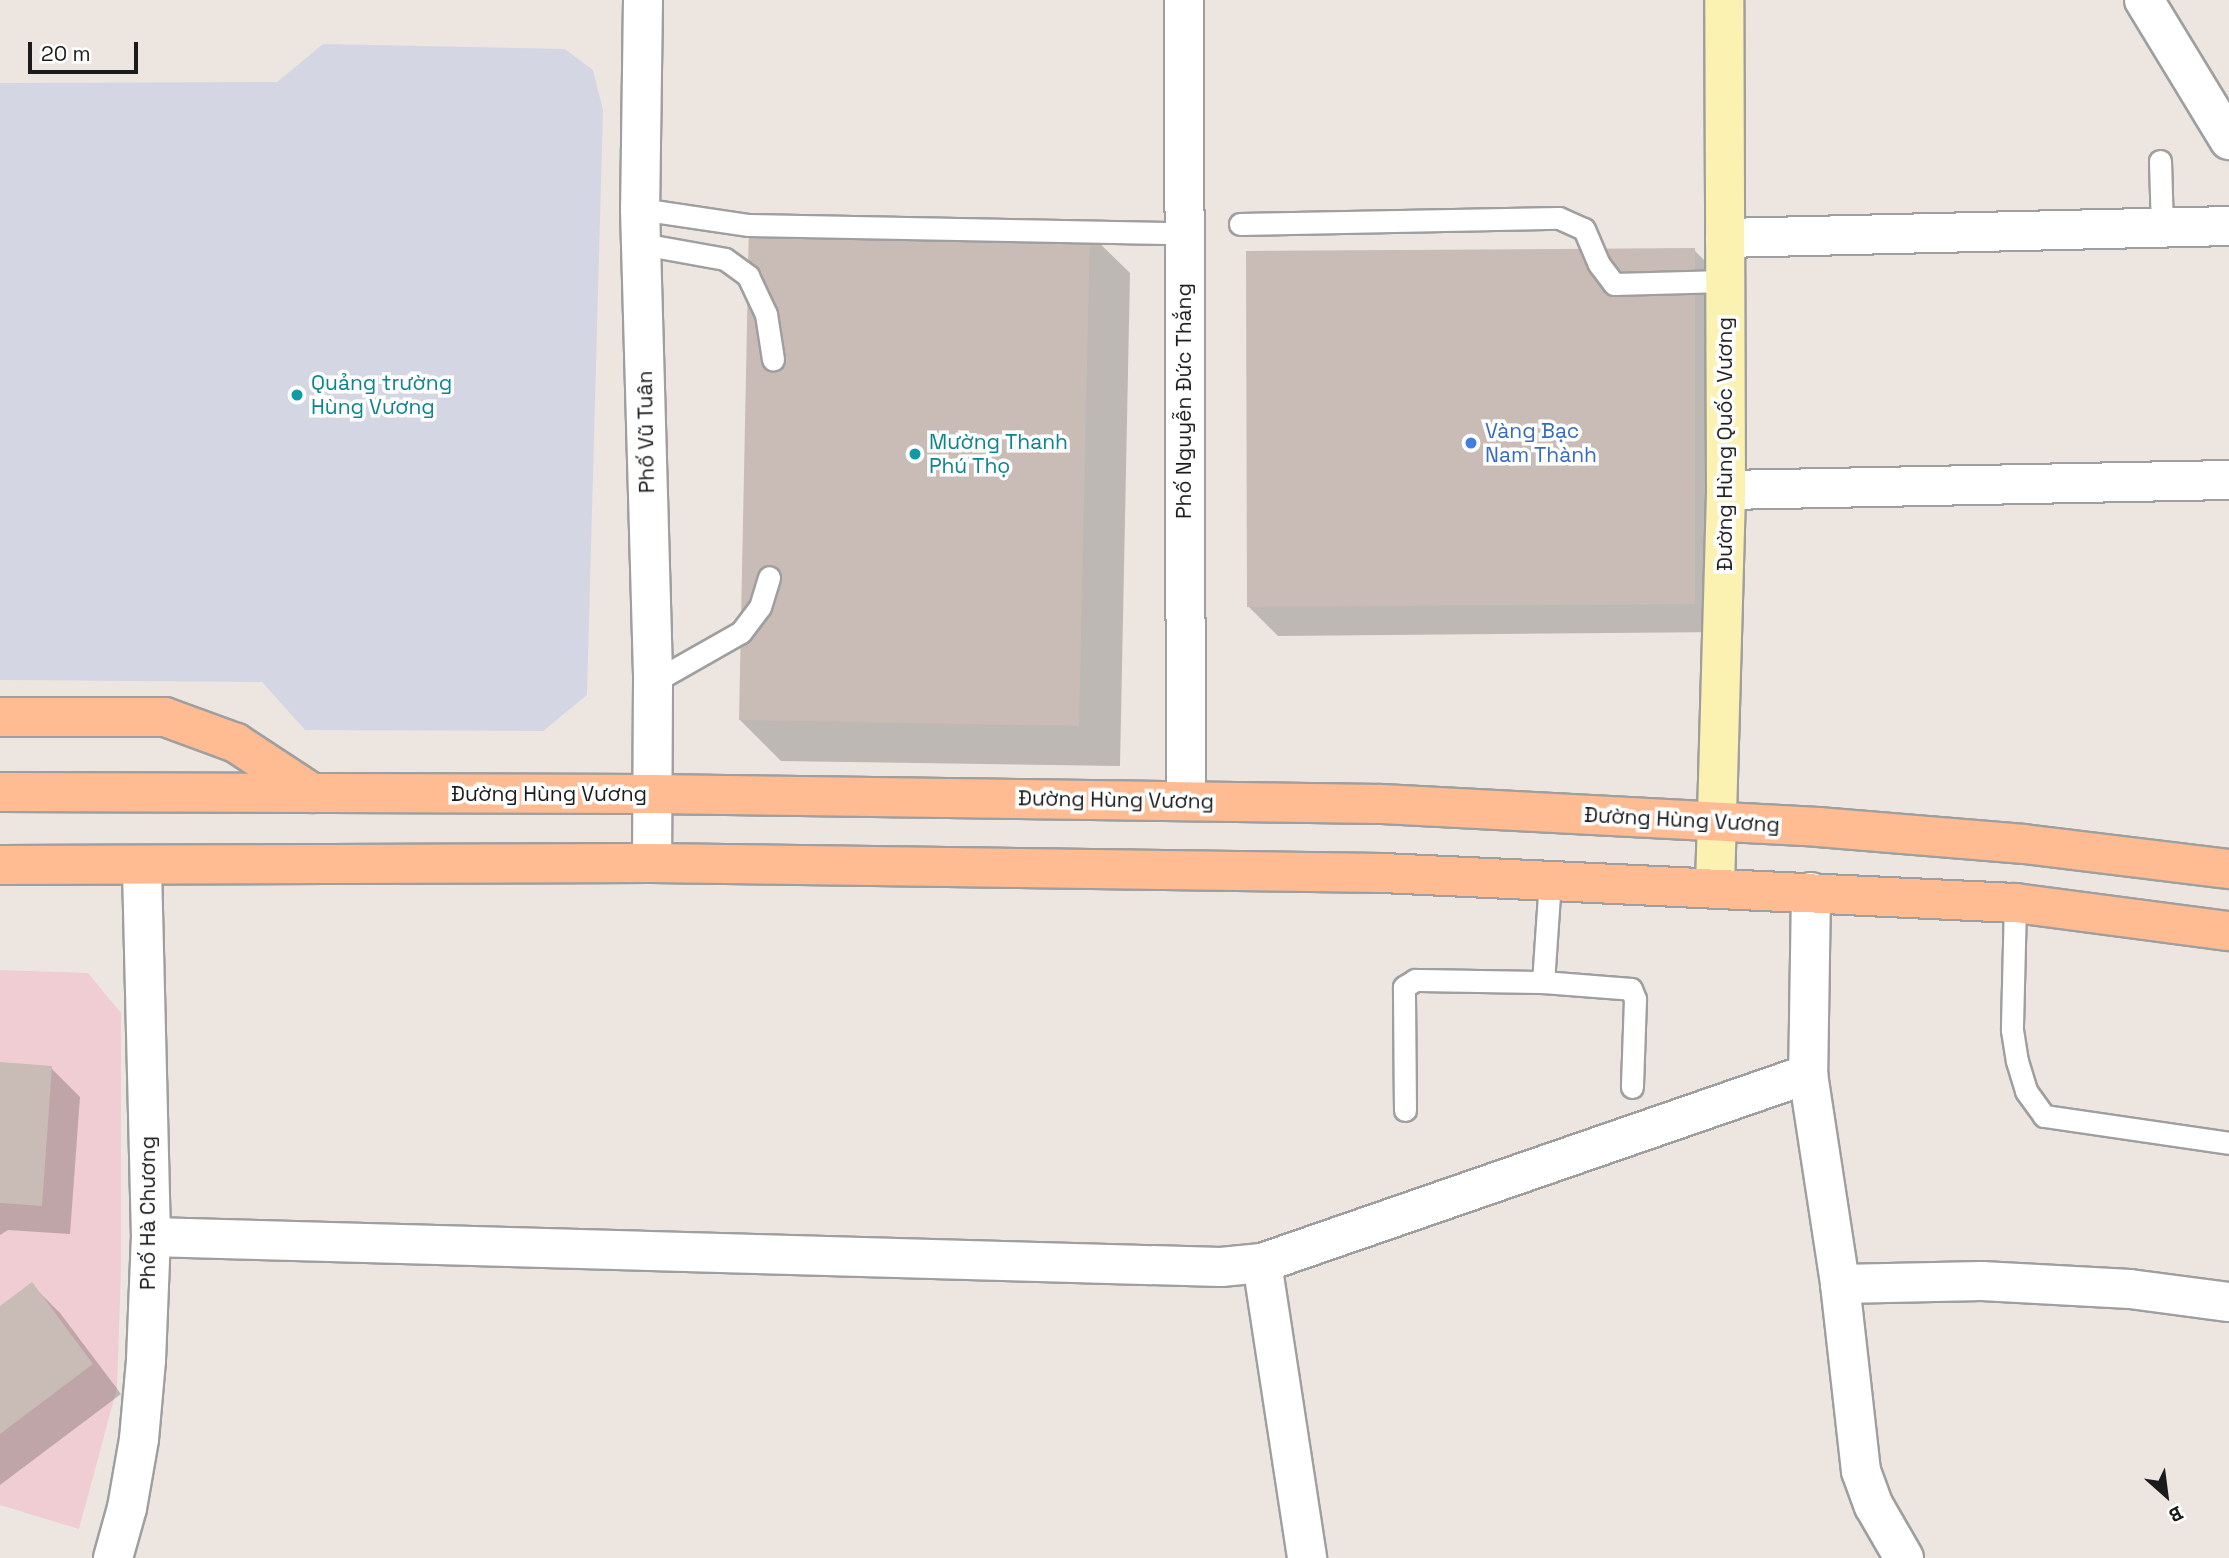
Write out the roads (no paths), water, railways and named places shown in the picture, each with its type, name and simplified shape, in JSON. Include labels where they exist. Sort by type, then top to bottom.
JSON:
[{"type":"main road","points":[[0,717],[164,717],[236,743],[312,793]]},
{"type":"main road","name":"Đường Hùng Vương","points":[[0,792],[652,794],[1382,804],[1717,822],[2024,844],[2229,869]]},
{"type":"main road","points":[[0,865],[652,863],[1369,873],[2015,903],[2229,931]]},
{"type":"street","name":"Phố Vũ Tuân","points":[[643,0],[641,227],[653,682],[652,863]]},
{"type":"street","name":"Phố Nguyễn Đức Thắng","points":[[1184,0],[1186,801]]},
{"type":"street","name":"Đường Hùng Quốc Vương","points":[[1715,887],[1726,489],[1724,0]]},
{"type":"street","points":[[2144,0],[2229,140]]},
{"type":"street","points":[[1725,238],[2229,226]]},
{"type":"street","points":[[1726,489],[2229,480]]},
{"type":"street","name":"Phố Hà Chương","points":[[113,1558],[127,1508],[139,1439],[151,1237],[142,865]]},
{"type":"street","points":[[1811,892],[1808,1074],[1840,1284],[1861,1471],[1874,1506],[1904,1558]]},
{"type":"street","points":[[151,1237],[1221,1266],[1262,1263],[1808,1074]]},
{"type":"street","points":[[1262,1263],[1307,1558]]},
{"type":"street","points":[[1840,1284],[1982,1281],[2130,1289],[2229,1302]]},
{"type":"lane","points":[[2160,161],[2162,228]]},
{"type":"lane","points":[[1240,224],[1559,218],[1584,229],[1599,264],[1614,284],[1725,281]]},
{"type":"lane","points":[[641,227],[749,225],[1184,233]]},
{"type":"lane","points":[[641,227],[725,259],[748,276],[766,314],[773,359]]},
{"type":"lane","points":[[653,682],[741,632],[760,607],[769,577]]},
{"type":"lane","points":[[1543,982],[1550,880]]},
{"type":"lane","points":[[2015,903],[2012,1030],[2026,1091],[2044,1116],[2229,1143]]},
{"type":"lane","points":[[1405,1110],[1404,986],[1415,980],[1543,982],[1631,989],[1635,999],[1632,1087]]},
{"type":"place","name":"Quảng trường Hùng Vương","points":[[297,395]]},
{"type":"place","name":"Vàng Bạc Nam Thành","points":[[1471,443]]},
{"type":"place","name":"Mường Thanh Phú Thọ","points":[[915,454]]}]
